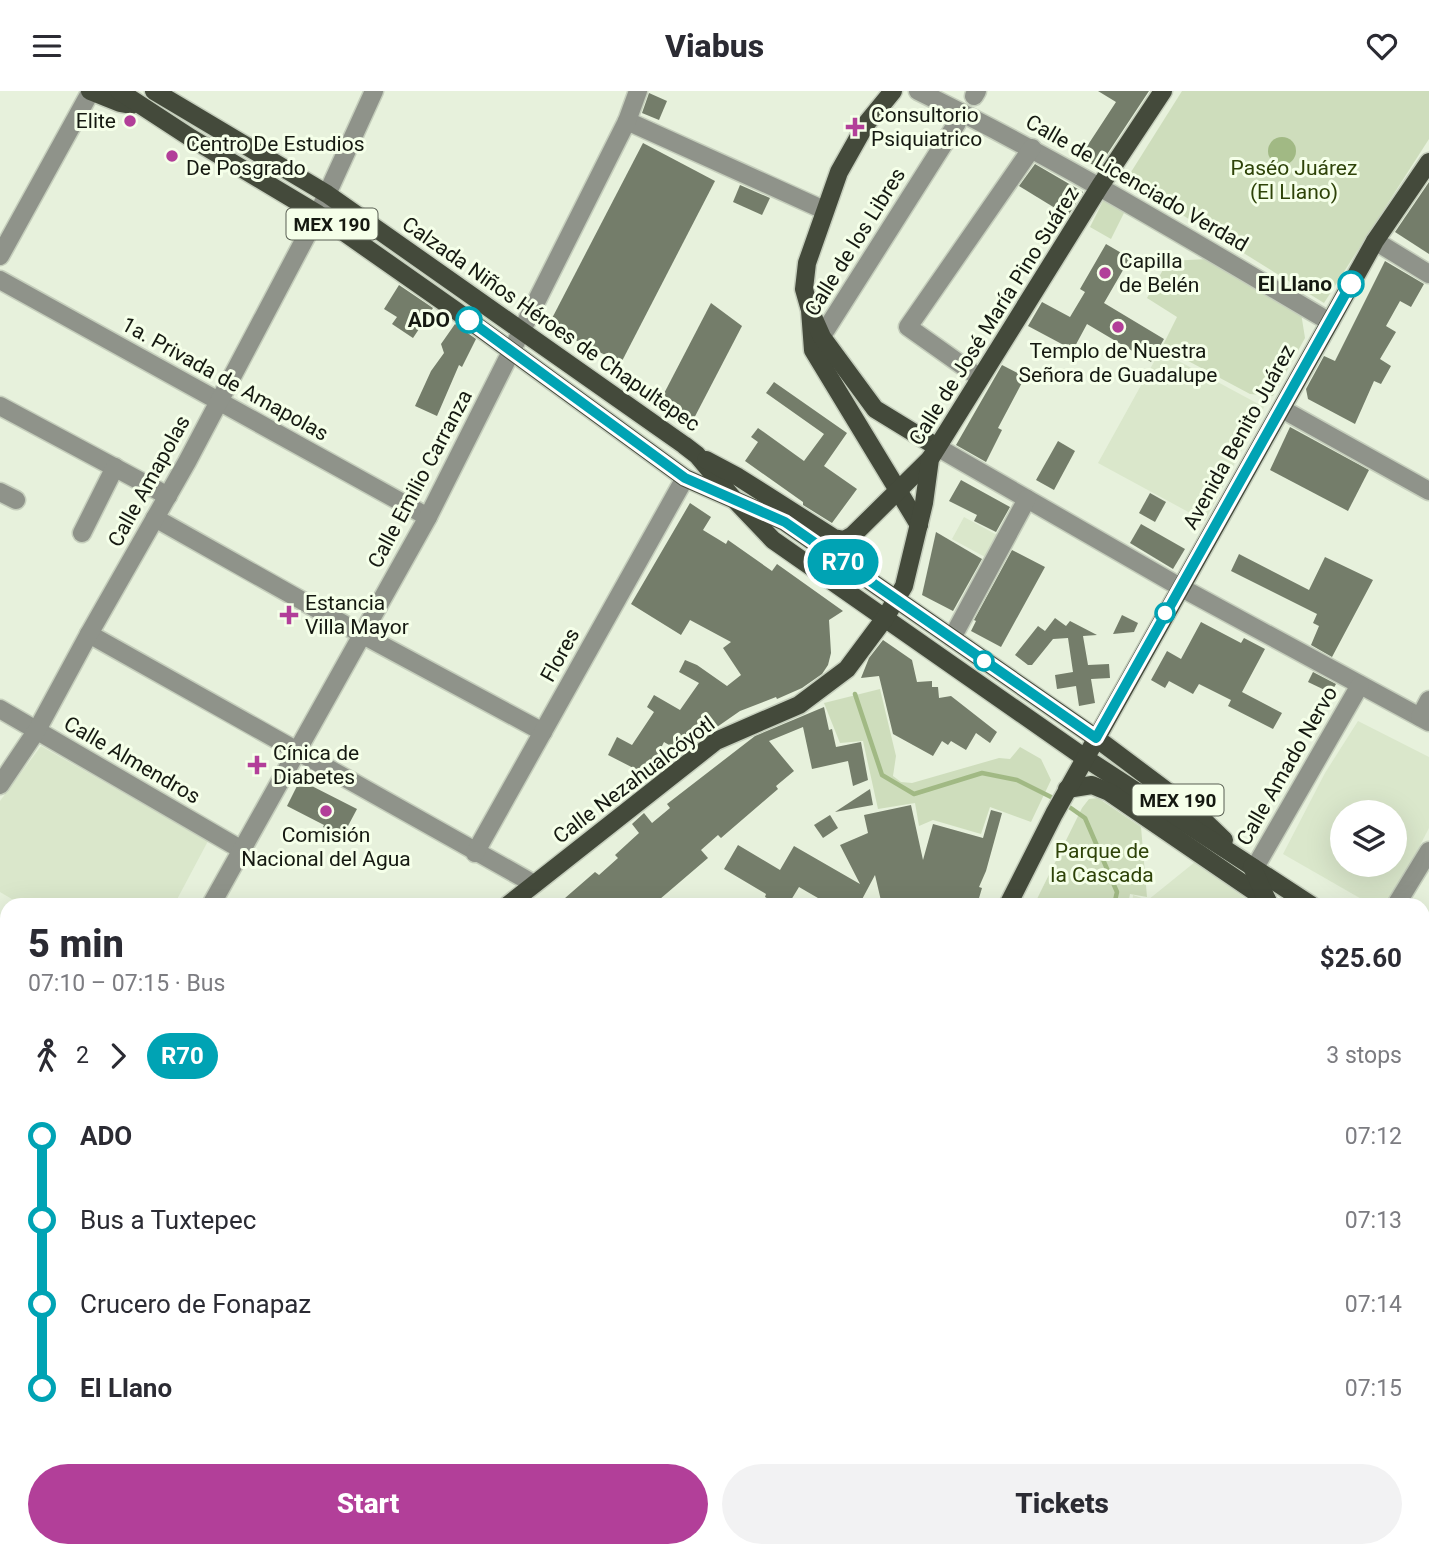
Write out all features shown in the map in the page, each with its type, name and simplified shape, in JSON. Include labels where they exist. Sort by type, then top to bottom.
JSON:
[{"type":"main road","points":[[91,91],[120,103],[150,99]]},
{"type":"main road","name":"Calzada Niños Héroes de Chapultepec","points":[[119,91],[197,115],[327,194],[697,455],[773,540],[1084,758],[1300,898]]},
{"type":"main road","points":[[893,91],[866,124],[839,172],[807,263],[804,289],[818,344],[919,526]]},
{"type":"main road","name":"Calle de José María Pino Suárez","points":[[885,618],[904,586],[933,453],[1100,186],[1163,91]]},
{"type":"main road","name":"Calzada Niños Héroes de Chapultepec","points":[[150,99],[191,138],[318,214],[685,478],[785,522],[1096,738],[1196,813],[1254,869],[1268,898]]},
{"type":"main road","name":"Avenida Benito Juárez","points":[[1012,898],[1084,758],[1375,241],[1429,162]]},
{"type":"main road","points":[[697,455],[738,477],[834,538],[844,540],[853,534],[933,453],[874,409],[818,344]]},
{"type":"main road","name":"Calle Nezahualcóyotl","points":[[517,898],[716,741],[799,705],[826,686],[847,669],[885,618]]},
{"type":"main road","points":[[1067,789],[1092,785],[1109,792],[1264,898]]},
{"type":"street","points":[[0,256],[91,91]]},
{"type":"street","name":"Calle Amapolas","points":[[0,785],[37,730],[168,496],[318,214],[374,91]]},
{"type":"street","name":"Calle Emilio Carranza","points":[[215,898],[428,517],[627,121],[638,91]]},
{"type":"street","name":"Calle de Licenciado Verdad","points":[[918,91],[1032,148],[1100,186],[1330,322]]},
{"type":"street","points":[[627,121],[824,209]]},
{"type":"street","name":"Calle de los Libres","points":[[818,344],[957,123]]},
{"type":"street","points":[[980,378],[908,327],[1032,148]]},
{"type":"street","points":[[1375,241],[1429,274]]},
{"type":"street","name":"1a. Privada de Amapolas","points":[[0,280],[428,517]]},
{"type":"street","points":[[0,406],[168,496]]},
{"type":"street","points":[[1282,409],[1429,491]]},
{"type":"street","points":[[933,453],[1027,499],[1180,587],[1424,720],[1429,701]]},
{"type":"street","points":[[82,533],[115,467]]},
{"type":"street","name":"Flores","points":[[475,853],[685,478]]},
{"type":"street","points":[[0,492],[16,500]]},
{"type":"street","points":[[952,638],[1027,499]]},
{"type":"street","points":[[155,519],[543,732]]},
{"type":"street","points":[[89,634],[534,884]]},
{"type":"street","name":"Calle Amado Nervo","points":[[1254,869],[1360,685]]},
{"type":"street","name":"Calle Almendros","points":[[0,709],[242,850]]},
{"type":"street","points":[[1400,898],[1429,851]]},
{"type":"shaded area","points":[[1282,137],[1292,141],[1296,151],[1292,161],[1282,165],[1272,161],[1268,151],[1272,141]]},
{"type":"shaded area","points":[[1160,351],[1264,407],[1205,521],[1098,463]]},
{"type":"shaded area","points":[[964,517],[997,535],[985,557],[952,539]]},
{"type":"shaded area","points":[[1358,721],[1429,757],[1429,828],[1407,870],[1407,800],[1330,800],[1330,877],[1404,877],[1393,898],[1360,898],[1283,854],[1325,773]]},
{"type":"shaded area","points":[[41,746],[208,841],[178,898],[10,898],[0,892],[0,801]]},
{"type":"shaded area","points":[[1195,862],[1244,898],[1150,898]]},
{"type":"green space","name":"Paséo Juárez (El Llano)","points":[[1182,91],[1429,91],[1429,139],[1324,303],[1126,180]]},
{"type":"green space","points":[[1105,197],[1126,209],[1111,239],[1090,227]]},
{"type":"green space","points":[[1208,259],[1301,313],[1305,338],[1273,396],[1250,394],[1162,347],[1177,317],[1147,298],[1168,261]]},
{"type":"green space","points":[[880,689],[896,756],[893,776],[901,782],[912,783],[999,758],[1010,759],[1020,747],[1041,759],[1051,780],[1031,822],[990,807],[981,834],[933,820],[919,826],[915,803],[878,809],[863,741],[840,743],[824,703]]},
{"type":"green space","name":"Parque de la Cascada","points":[[1098,798],[1141,827],[1147,897],[1130,894],[1129,898],[1037,898],[1089,799]]},
{"type":"building","points":[[1098,91],[1149,91],[1098,168],[1080,157],[1116,102]]},
{"type":"building","points":[[649,93],[667,101],[659,120],[642,113]]},
{"type":"building","points":[[643,143],[715,181],[621,363],[548,326]]},
{"type":"building","points":[[1035,164],[1083,192],[1068,216],[1019,186]]},
{"type":"building","points":[[1429,182],[1429,254],[1395,232]]},
{"type":"building","points":[[740,185],[770,198],[762,215],[733,202]]},
{"type":"building","points":[[1106,244],[1130,258],[1104,303],[1164,339],[1151,362],[1087,324],[1073,350],[1028,326],[1042,302],[1070,317],[1085,292],[1080,289]]},
{"type":"building","points":[[1385,261],[1424,284],[1411,307],[1400,301],[1386,326],[1396,332],[1380,359],[1391,366],[1381,384],[1374,381],[1355,424],[1308,399],[1306,389],[1324,356],[1335,361]]},
{"type":"building","points":[[399,285],[433,308],[413,338],[392,324],[397,317],[384,309]]},
{"type":"building","points":[[711,303],[742,326],[690,426],[658,405]]},
{"type":"building","points":[[455,324],[476,339],[462,367],[459,365],[437,416],[415,406],[431,371],[444,353],[441,344]]},
{"type":"building","points":[[1002,365],[1025,377],[998,428],[1002,430],[986,462],[956,445]]},
{"type":"building","points":[[774,382],[847,433],[824,466],[857,489],[832,523],[803,505],[803,502],[745,461],[758,442],[751,437],[758,428],[804,461],[824,434],[766,393]]},
{"type":"building","points":[[1290,427],[1369,470],[1348,511],[1270,470]]},
{"type":"building","points":[[1058,441],[1075,451],[1054,490],[1036,480]]},
{"type":"building","points":[[961,480],[1010,507],[996,532],[974,521],[977,515],[949,501]]},
{"type":"building","points":[[1150,493],[1166,502],[1155,522],[1139,513]]},
{"type":"building","points":[[690,503],[711,517],[703,530],[726,544],[728,540],[772,571],[777,564],[843,611],[829,620],[831,653],[822,674],[802,688],[740,711],[681,752],[664,742],[647,775],[608,755],[617,737],[632,745],[654,712],[647,707],[654,695],[680,710],[699,683],[679,672],[685,660],[727,686],[741,675],[723,648],[731,642],[690,620],[681,635],[631,604]]},
{"type":"building","points":[[1141,524],[1185,549],[1173,569],[1130,543]]},
{"type":"building","points":[[936,532],[982,559],[953,611],[922,595]]},
{"type":"building","points":[[1012,550],[1045,567],[1001,647],[971,631],[976,621],[974,620]]},
{"type":"building","points":[[1239,554],[1309,590],[1325,557],[1373,580],[1332,657],[1311,645],[1319,626],[1313,623],[1317,614],[1231,571]]},
{"type":"building","points":[[1122,615],[1138,623],[1134,632],[1113,634]]},
{"type":"building","points":[[1055,618],[1066,626],[1070,621],[1097,635],[1083,636],[1088,665],[1109,664],[1110,678],[1091,679],[1095,703],[1079,706],[1076,686],[1057,689],[1055,675],[1073,672],[1068,638],[1053,639],[1032,665],[1015,655],[1038,626],[1045,631]]},
{"type":"building","points":[[1201,622],[1241,643],[1244,638],[1265,649],[1242,692],[1282,713],[1273,729],[1228,706],[1231,700],[1199,684],[1193,694],[1169,681],[1165,688],[1151,680],[1167,651],[1181,659]]},
{"type":"building","points":[[883,640],[912,660],[917,682],[932,681],[932,687],[938,687],[939,698],[951,696],[997,732],[990,743],[976,733],[966,750],[951,741],[948,745],[942,741],[933,756],[893,734],[879,676],[861,678],[869,658]]},
{"type":"building","points":[[1313,672],[1336,684],[1331,693],[1308,682]]},
{"type":"building","points":[[824,707],[836,747],[861,742],[868,780],[853,786],[848,761],[812,769],[803,727],[769,741],[794,771],[776,786],[778,789],[721,838],[718,835],[701,850],[708,858],[661,898],[565,898],[595,872],[599,875],[618,858],[615,855],[639,833],[632,824],[644,813],[652,823],[670,808],[667,804],[755,736]]},
{"type":"building","name":"Comisión Nacional del Agua","points":[[300,780],[357,809],[340,841],[324,833],[327,829],[324,825],[287,806]]},
{"type":"building","points":[[870,789],[873,805],[835,812]]},
{"type":"building","points":[[911,805],[923,860],[933,824],[983,838],[991,810],[1002,813],[979,887],[982,888],[979,898],[880,898],[875,875],[863,898],[818,898],[799,887],[792,898],[767,898],[766,894],[724,869],[738,845],[780,870],[794,846],[860,884],[840,845],[868,833],[864,815]]},
{"type":"building","points":[[830,815],[838,828],[823,838],[814,825]]},
{"type":"waterway","points":[[855,694],[882,775],[914,794],[982,773],[1017,780],[1057,800]]},
{"type":"waterway","points":[[1065,804],[1085,818],[1117,892],[1116,898]]},
{"type":"bus line","name":"R70","points":[[469,320],[685,478],[785,522],[1096,738],[1351,284]]},
{"type":"place","name":"Elite","points":[[130,121]]},
{"type":"place","name":"Consultorio Psiquiatrico","points":[[855,127]]},
{"type":"place","name":"Centro De Estudios De Posgrado","points":[[172,156]]},
{"type":"place","name":"Capilla de Belén","points":[[1105,273]]},
{"type":"place","name":"El Llano","points":[[1351,284]]},
{"type":"place","name":"ADO","points":[[469,320]]},
{"type":"place","name":"Templo de Nuestra Señora de Guadalupe","points":[[1118,327]]},
{"type":"place","name":"Estancia Villa Mayor","points":[[289,615]]},
{"type":"place","name":"Cínica de Diabetes","points":[[257,765]]},
{"type":"place","name":"Comisión Nacional del Agua","points":[[326,811]]}]
